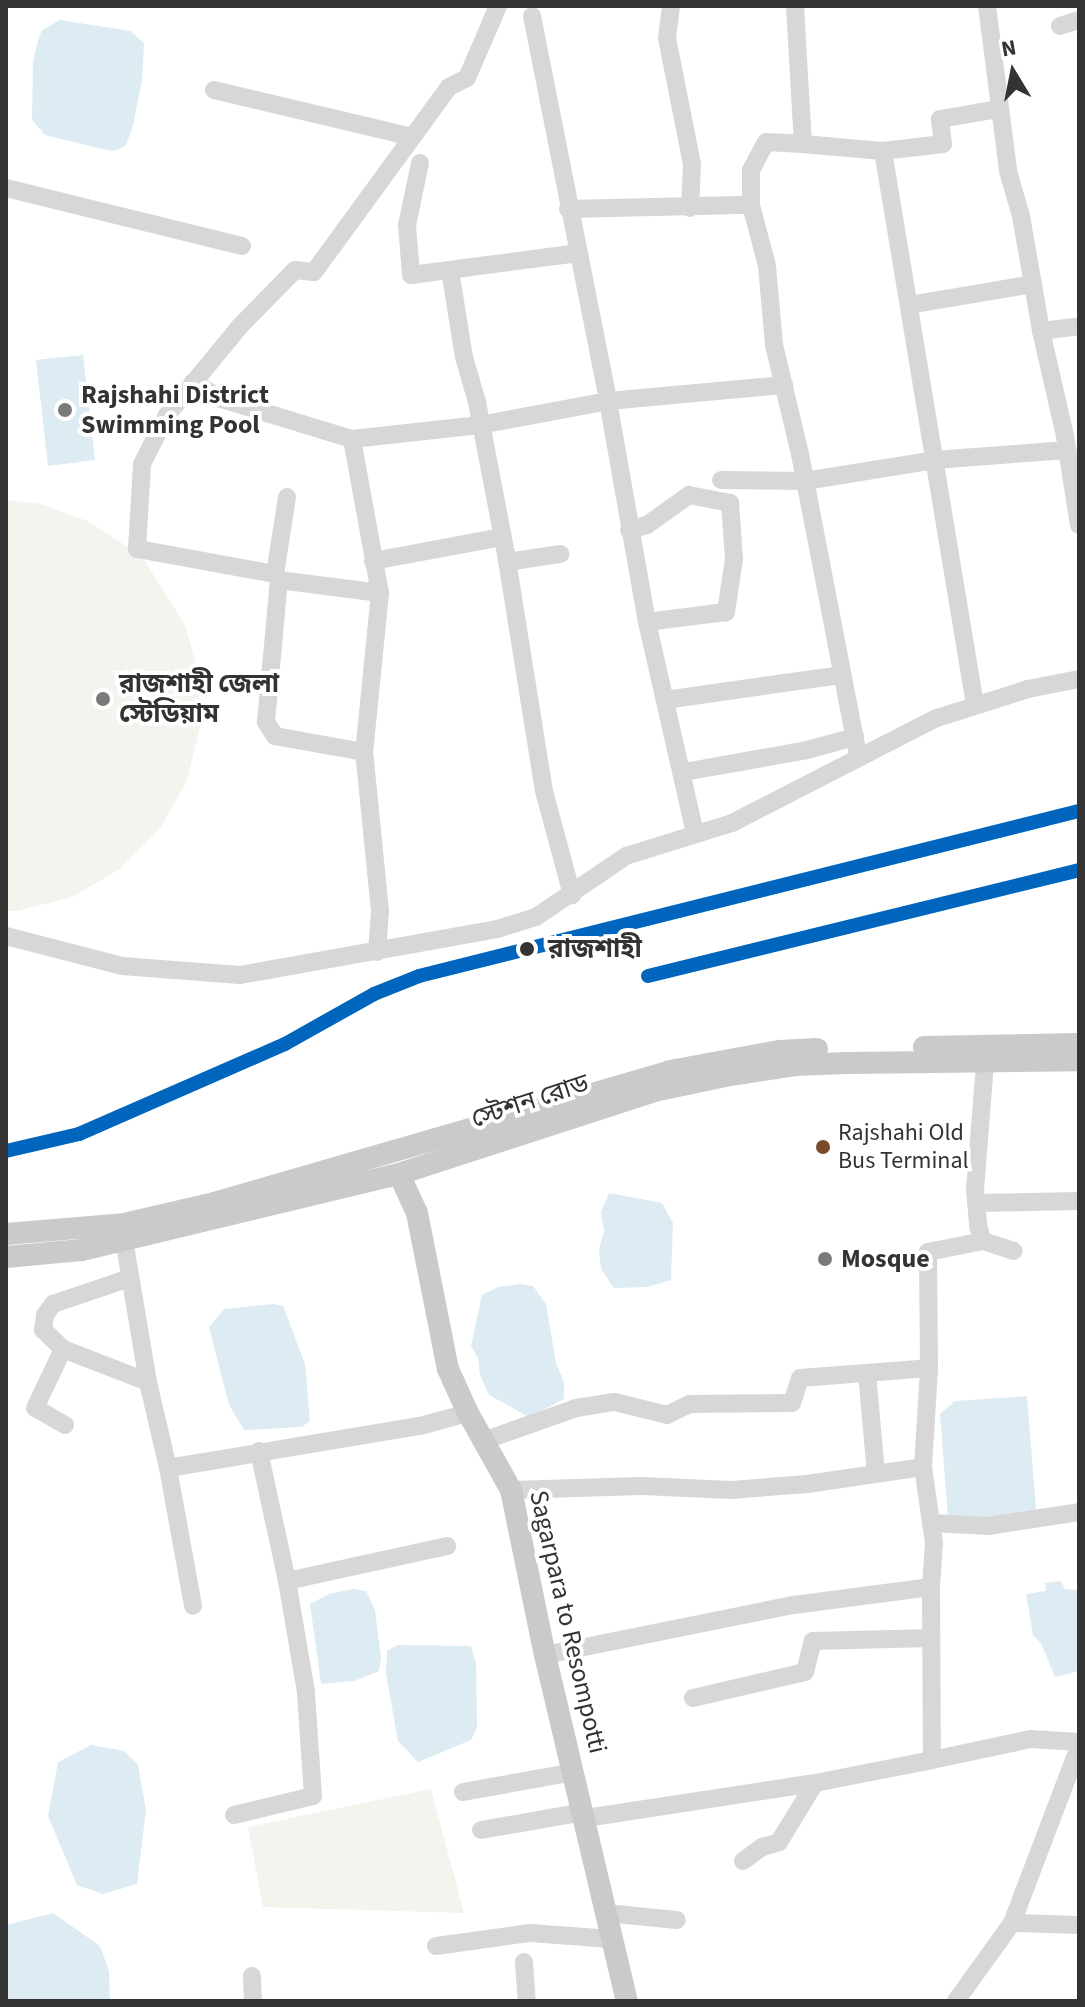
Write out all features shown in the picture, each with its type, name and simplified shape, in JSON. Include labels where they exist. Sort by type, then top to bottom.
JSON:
[{"type":"main road","name":"স্টেশন রোড","points":[[6,1234],[124,1224],[214,1203],[640,1079],[741,1058],[817,1049],[1079,1044]]},
{"type":"main road","name":"স্টেশন রোড","points":[[6,1257],[82,1250],[399,1174],[654,1091],[725,1076],[795,1065],[1079,1060]]},
{"type":"main road","name":"Sagarpara to Resompotti","points":[[399,1174],[417,1213],[448,1369],[468,1413],[511,1490],[545,1655],[627,2001]]},
{"type":"street","points":[[380,593],[277,577],[137,549],[142,464],[167,415],[240,326],[295,270],[314,272],[449,87],[467,78],[498,6]]},
{"type":"street","points":[[671,6],[667,38],[692,164],[690,208]]},
{"type":"street","points":[[795,6],[803,144]]},
{"type":"street","points":[[987,6],[1008,171],[1021,216],[1041,331],[1068,450],[1079,525]]},
{"type":"street","points":[[532,16],[608,401],[647,622],[684,772],[695,834]]},
{"type":"street","points":[[1060,26],[1079,20]]},
{"type":"street","points":[[214,90],[413,137]]},
{"type":"street","points":[[856,746],[805,481],[774,345],[767,266],[751,205],[751,170],[766,142],[883,151],[943,144],[940,119],[999,109]]},
{"type":"street","points":[[883,151],[975,705]]},
{"type":"street","points":[[420,163],[407,225],[411,275],[577,253]]},
{"type":"street","points":[[6,188],[242,246]]},
{"type":"street","points":[[568,209],[751,205]]},
{"type":"street","points":[[450,270],[464,357],[503,537],[544,791],[572,895]]},
{"type":"street","points":[[909,305],[1033,284]]},
{"type":"street","points":[[1041,331],[1079,326]]},
{"type":"street","points":[[193,382],[221,399],[352,439],[480,425],[608,401],[784,385]]},
{"type":"street","points":[[352,439],[380,593],[364,752],[380,911],[377,952]]},
{"type":"street","points":[[721,480],[805,481],[934,460],[1068,450]]},
{"type":"street","points":[[629,530],[647,525],[689,495],[730,503],[734,559],[726,612],[647,622]]},
{"type":"street","points":[[287,497],[277,577],[266,722],[275,736],[364,752]]},
{"type":"street","points":[[373,561],[503,537]]},
{"type":"street","points":[[507,562],[560,554]]},
{"type":"street","points":[[665,700],[840,675]]},
{"type":"street","points":[[6,936],[122,966],[240,975],[497,929],[536,917],[626,856],[732,823],[856,746],[975,705],[1079,679]]},
{"type":"street","points":[[684,772],[807,750],[856,746]]},
{"type":"street","points":[[983,1241],[976,1203],[985,1063]]},
{"type":"street","points":[[976,1203],[1079,1201]]},
{"type":"street","points":[[124,1240],[148,1382],[168,1468],[193,1606]]},
{"type":"street","points":[[932,1760],[931,1587],[934,1543],[923,1467],[929,1368],[928,1252],[983,1241],[1013,1251]]},
{"type":"street","points":[[130,1278],[53,1304],[45,1315],[43,1330],[63,1349],[148,1382]]},
{"type":"street","points":[[63,1349],[35,1408],[65,1425]]},
{"type":"street","points":[[483,1441],[576,1408],[615,1402],[667,1415],[690,1404],[792,1403],[800,1378],[929,1368]]},
{"type":"street","points":[[867,1373],[876,1473]]},
{"type":"street","points":[[168,1468],[420,1426],[468,1413]]},
{"type":"street","points":[[234,1815],[313,1796],[306,1692],[287,1581],[259,1451]]},
{"type":"street","points":[[511,1490],[642,1486],[731,1490],[807,1484],[923,1467]]},
{"type":"street","points":[[931,1523],[988,1526],[1079,1512]]},
{"type":"street","points":[[287,1581],[447,1546]]},
{"type":"street","points":[[545,1655],[794,1605],[931,1587]]},
{"type":"street","points":[[693,1698],[805,1672],[813,1641],[931,1638]]},
{"type":"street","points":[[481,1830],[815,1783],[1031,1739],[1079,1744],[1074,1774],[1012,1923],[956,2001]]},
{"type":"street","points":[[463,1792],[574,1772]]},
{"type":"street","points":[[743,1861],[762,1847],[779,1842],[815,1783]]},
{"type":"street","points":[[606,1913],[677,1920]]},
{"type":"street","points":[[1012,1923],[1079,1925]]},
{"type":"street","points":[[436,1946],[530,1933],[612,1939]]},
{"type":"street","points":[[524,1962],[527,2001]]},
{"type":"street","points":[[252,1976],[253,2001]]},
{"type":"shaded area","points":[[60,20],[130,31],[144,43],[142,80],[133,126],[126,145],[120,149],[111,151],[45,135],[32,120],[33,62],[38,40],[42,30]]},
{"type":"shaded area","name":"Rajshahi District Swimming Pool","points":[[83,355],[95,460],[48,466],[36,360]]},
{"type":"shaded area","name":"রাজশাহী জেলা স্টেডিয়াম","points":[[6,500],[41,504],[87,521],[128,547],[137,549],[185,625],[198,671],[200,727],[187,781],[159,830],[120,869],[72,897],[18,911],[6,911]]},
{"type":"shaded area","points":[[609,1193],[662,1203],[673,1223],[671,1280],[647,1287],[614,1288],[601,1269],[599,1249],[604,1231],[601,1212]]},
{"type":"shaded area","points":[[533,1286],[546,1304],[556,1363],[564,1382],[564,1399],[529,1417],[489,1395],[480,1375],[478,1358],[471,1346],[482,1295],[498,1287]]},
{"type":"shaded area","points":[[274,1304],[283,1306],[305,1364],[310,1421],[302,1427],[244,1430],[229,1405],[209,1327],[224,1309]]},
{"type":"shaded area","points":[[1027,1396],[1036,1509],[1017,1520],[948,1518],[940,1414],[955,1401]]},
{"type":"shaded area","points":[[1061,1581],[1065,1589],[1079,1590],[1079,1671],[1055,1677],[1041,1643],[1033,1635],[1026,1594],[1046,1591],[1045,1583]]},
{"type":"shaded area","points":[[353,1589],[366,1591],[375,1610],[381,1658],[379,1671],[354,1681],[321,1684],[310,1604],[329,1594]]},
{"type":"shaded area","points":[[398,1645],[471,1646],[476,1663],[477,1728],[471,1740],[418,1762],[398,1741],[386,1674],[387,1651]]},
{"type":"shaded area","points":[[91,1745],[124,1751],[138,1765],[146,1810],[137,1884],[103,1894],[77,1885],[48,1816],[58,1762]]},
{"type":"shaded area","points":[[431,1789],[464,1913],[263,1907],[248,1827]]},
{"type":"shaded area","points":[[53,1913],[100,1946],[109,1971],[110,2001],[6,2001],[6,1925]]},
{"type":"transit line","points":[[6,1151],[79,1134],[285,1044],[374,994],[419,976],[1079,811]]},
{"type":"transit line","points":[[648,976],[1079,870]]},
{"type":"place","name":"Rajshahi District Swimming Pool","points":[[65,410]]},
{"type":"place","name":"রাজশাহী জেলা স্টেডিয়াম","points":[[103,699]]},
{"type":"place","name":"রাজশাহী","points":[[527,949]]},
{"type":"place","name":"Rajshahi Old Bus Terminal","points":[[823,1147]]},
{"type":"place","name":"Mosque","points":[[825,1259]]}]
